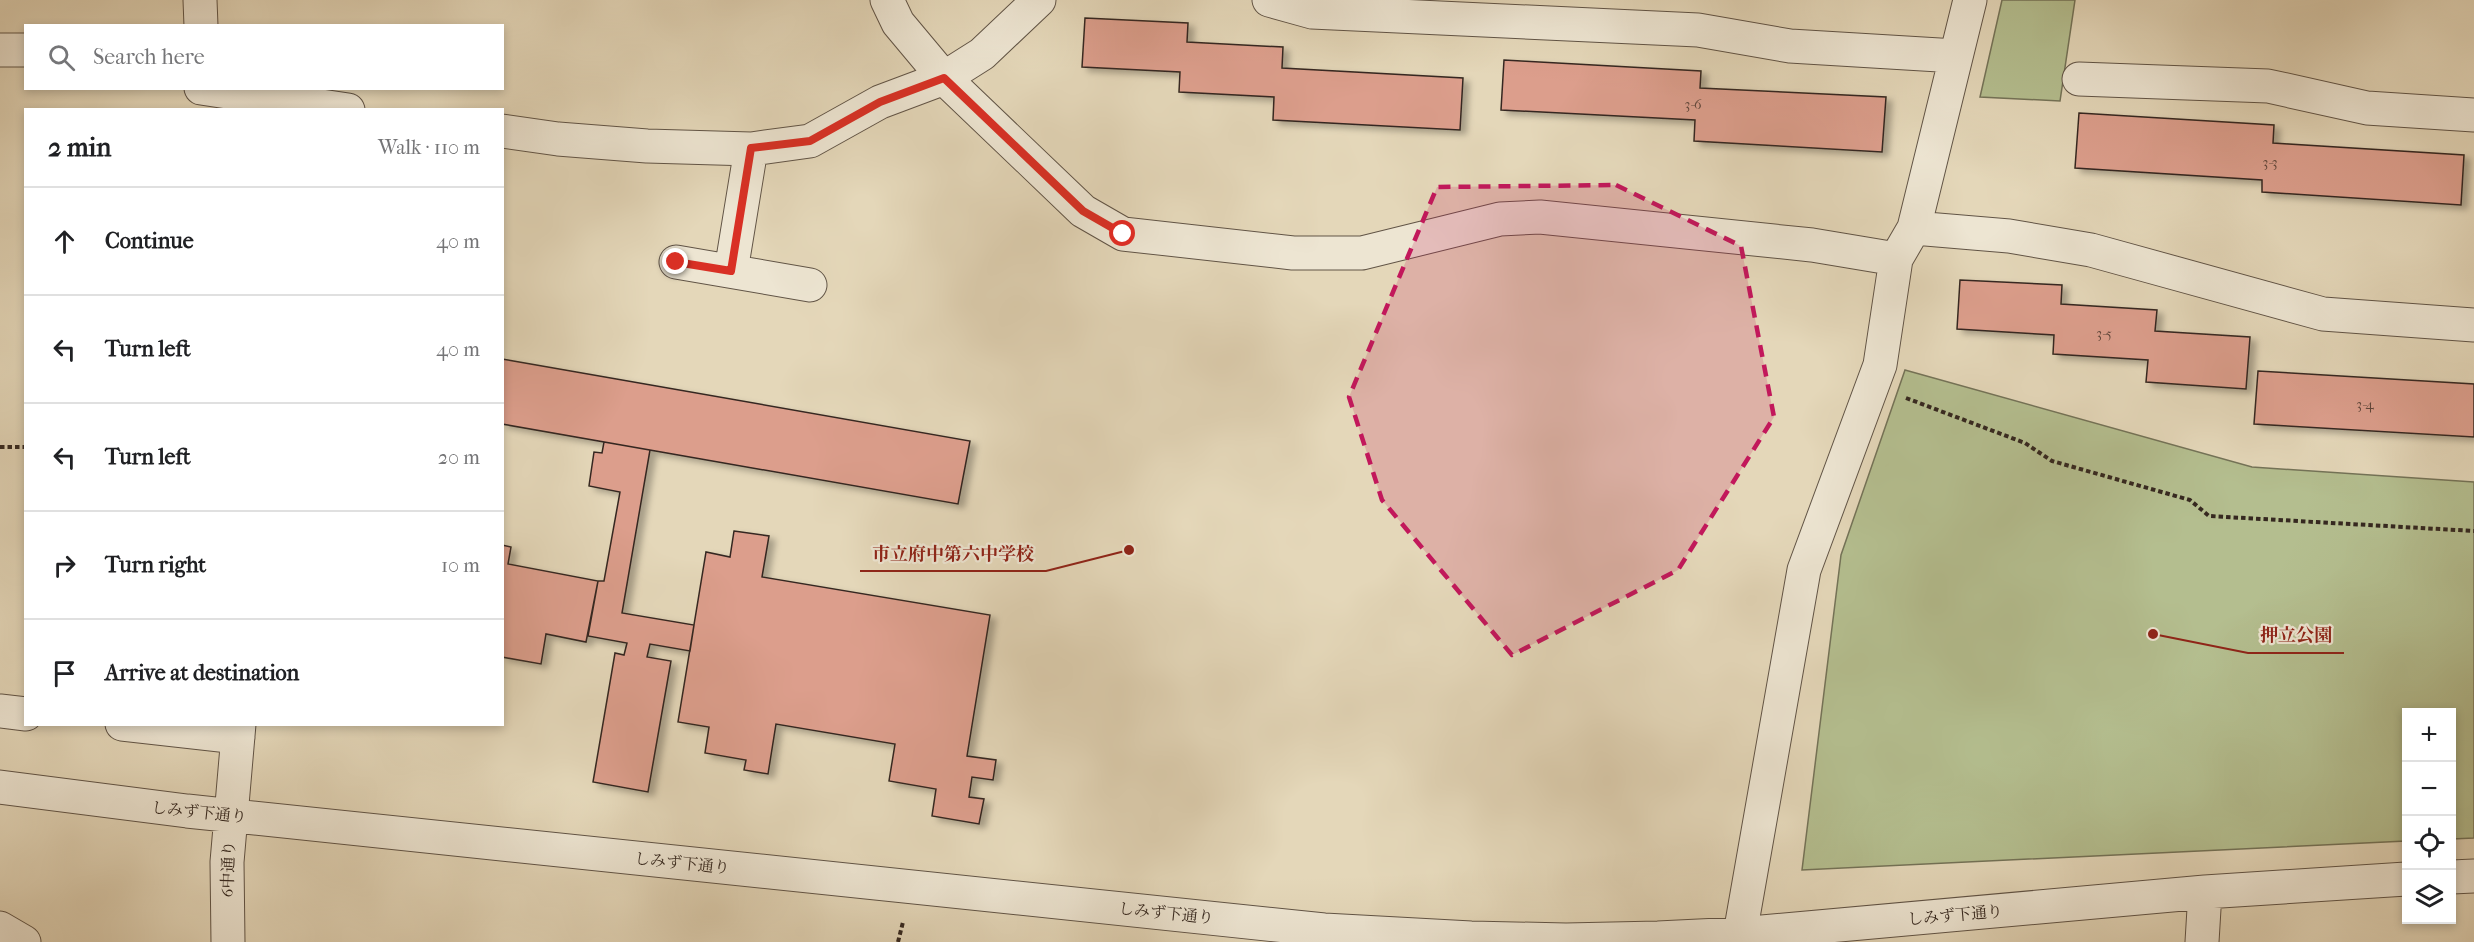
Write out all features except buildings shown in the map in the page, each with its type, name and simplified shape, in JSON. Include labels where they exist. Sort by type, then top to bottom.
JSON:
[{"type":"street","points":[[200,0],[201,24]]},
{"type":"street","points":[[887,0],[898,23],[944,78],[1083,211],[1123,234],[1156,240],[1293,253],[1362,253],[1500,219],[1540,217],[1812,245],[1896,259]]},
{"type":"street","points":[[504,131],[558,139],[647,146],[751,148],[810,141],[880,102],[944,78],[982,54],[1039,0]]},
{"type":"street","points":[[1269,0],[1312,12],[1698,30],[1791,46],[1956,56]]},
{"type":"street","points":[[1740,934],[1804,570],[1880,365],[1896,259],[1914,228],[1970,0]]},
{"type":"street","points":[[0,50],[24,50]]},
{"type":"street","points":[[2079,79],[2268,86],[2367,108],[2474,115]]},
{"type":"street","points":[[203,90],[204,108]]},
{"type":"street","points":[[210,90],[334,108]]},
{"type":"street","points":[[731,271],[751,148]]},
{"type":"street","points":[[1914,228],[2008,236],[2091,250],[2323,314],[2474,325]]},
{"type":"street","points":[[676,262],[810,285]]},
{"type":"street","points":[[0,711],[24,714]]},
{"type":"street","points":[[155,726],[239,731]]},
{"type":"street","name":"6中通り","points":[[228,942],[227,862],[239,731]]},
{"type":"street","name":"しみず下通り","points":[[0,787],[231,816],[1324,936],[1566,940],[1740,934],[2205,892],[2402,879]]},
{"type":"street","points":[[2456,877],[2474,876]]},
{"type":"street","points":[[2202,942],[2205,892]]},
{"type":"street","points":[[0,928],[24,942]]},
{"type":"path","points":[[1872,386],[2025,443],[2052,461],[2190,500],[2209,516],[2474,531]]},
{"type":"path","points":[[0,447],[24,447]]},
{"type":"path","points":[[898,942],[904,917]]},
{"type":"highlighted area","points":[[1616,185],[1741,246],[1774,417],[1678,570],[1512,655],[1382,500],[1349,397],[1437,187]]},
{"type":"green space","points":[[2002,0],[2075,0],[2060,101],[1980,97]]},
{"type":"green space","points":[[1905,370],[2252,467],[2474,482],[2474,838],[2456,839],[2456,708],[2402,708],[2402,841],[1802,870],[1841,555]]},
{"type":"place","name":"市立府中第六中学校","points":[[1129,550]]},
{"type":"place","name":"押立公園","points":[[2153,634]]},
{"type":"route","points":[[676,262],[731,271],[751,148],[810,141],[880,102],[944,78],[1083,211],[1123,234]]}]
